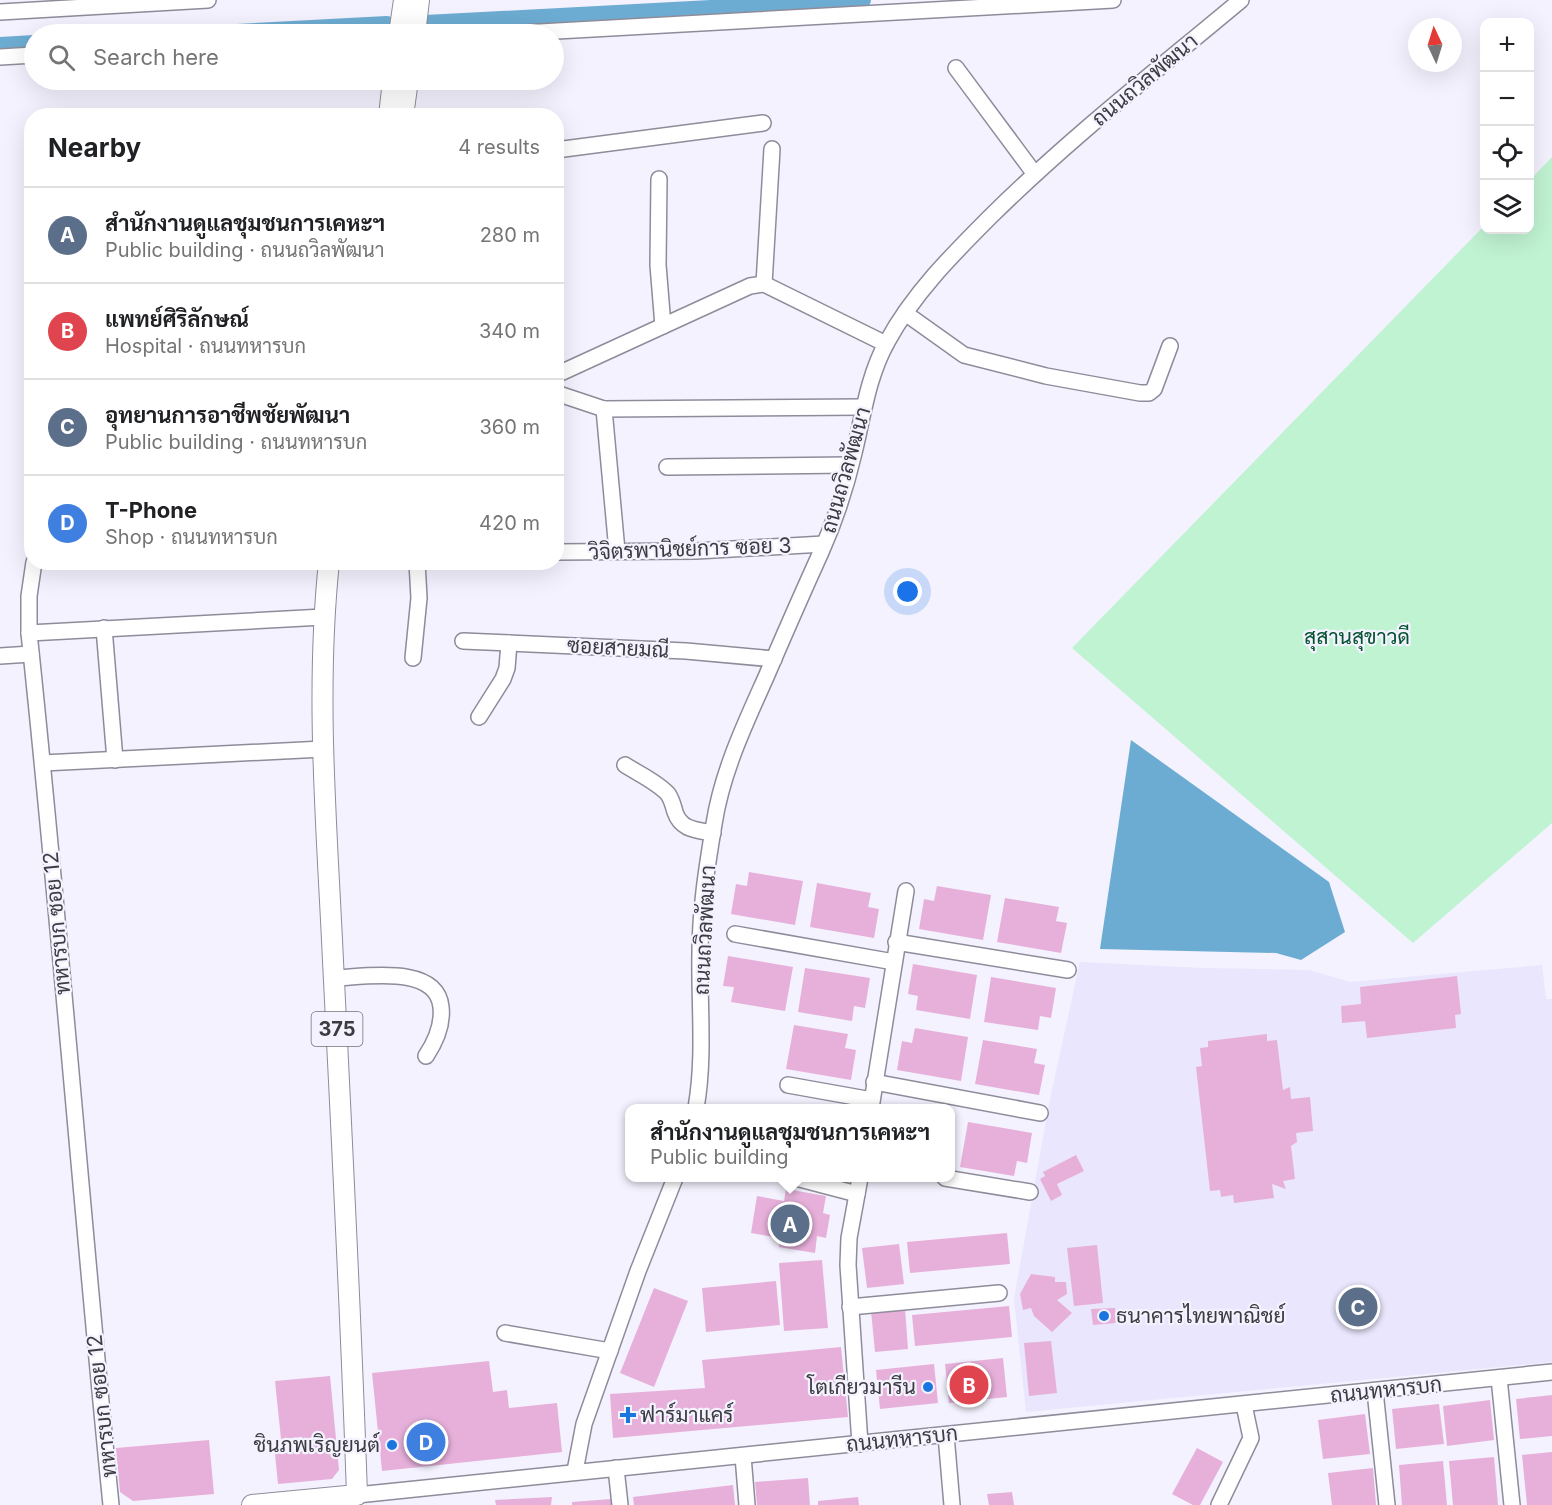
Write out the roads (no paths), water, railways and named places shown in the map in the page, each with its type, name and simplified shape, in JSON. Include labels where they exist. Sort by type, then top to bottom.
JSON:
[{"type":"main road","points":[[400,24],[404,0]]},
{"type":"main road","points":[[405,24],[419,0]]},
{"type":"main road","points":[[390,108],[392,90]]},
{"type":"main road","points":[[404,108],[407,90]]},
{"type":"main road","name":"375","points":[[327,570],[323,617],[323,749],[348,1246],[349,1499]]},
{"type":"main road","name":"ถนนทหารบก","points":[[252,1505],[349,1499]]},
{"type":"street","points":[[0,12],[20,5],[208,0]]},
{"type":"street","points":[[564,31],[1113,0]]},
{"type":"street","name":"ถนนถวิลพัฒนา","points":[[696,1104],[701,1049],[700,930],[712,833],[722,791],[735,748],[840,503],[863,407],[874,371],[886,344],[905,313],[955,253],[1035,173],[1240,0]]},
{"type":"street","points":[[0,57],[24,56]]},
{"type":"street","points":[[956,68],[1035,173]]},
{"type":"street","points":[[564,149],[763,123]]},
{"type":"street","points":[[765,284],[772,149]]},
{"type":"street","points":[[659,179],[658,265],[663,326]]},
{"type":"street","points":[[564,371],[750,286],[765,284],[886,344]]},
{"type":"street","points":[[905,313],[964,355],[1046,376],[1140,393],[1149,393],[1154,389],[1170,346]]},
{"type":"street","points":[[564,396],[604,409],[863,407]]},
{"type":"street","points":[[604,409],[617,551]]},
{"type":"street","points":[[668,467],[850,465]]},
{"type":"street","name":"วิจิตรพานิชย์การ ซอย 3","points":[[564,552],[696,550],[824,544]]},
{"type":"street","name":"ทหารบก ซอย 12","points":[[32,570],[29,633],[111,1505]]},
{"type":"street","points":[[413,658],[419,598],[417,570]]},
{"type":"street","points":[[29,633],[323,617]]},
{"type":"street","points":[[104,628],[115,760]]},
{"type":"street","name":"ซอยสายมณี","points":[[463,641],[686,651],[774,658]]},
{"type":"street","points":[[479,717],[503,679],[507,668],[509,643]]},
{"type":"street","points":[[0,656],[31,654]]},
{"type":"street","points":[[43,764],[323,749]]},
{"type":"street","points":[[625,765],[665,791],[682,825],[712,833]]},
{"type":"street","points":[[788,1085],[871,1104],[906,891]]},
{"type":"street","points":[[735,934],[894,962]]},
{"type":"street","points":[[897,942],[1068,970]]},
{"type":"street","points":[[334,978],[398,976],[414,978],[435,989],[440,997],[440,1028],[426,1056]]},
{"type":"street","points":[[874,1082],[1040,1113]]},
{"type":"street","points":[[955,1180],[1030,1192]]},
{"type":"street","points":[[574,1471],[584,1424],[638,1271],[673,1182]]},
{"type":"street","points":[[811,1182],[857,1194]]},
{"type":"street","points":[[859,1182],[849,1238],[850,1307],[860,1444]]},
{"type":"street","points":[[850,1307],[999,1293]]},
{"type":"street","points":[[505,1333],[610,1351]]},
{"type":"street","name":"ถนนทหารบก","points":[[349,1499],[574,1471],[743,1456],[1552,1372]]},
{"type":"street","points":[[1499,1378],[1512,1505]]},
{"type":"street","points":[[1375,1391],[1387,1505]]},
{"type":"street","points":[[1219,1505],[1251,1438],[1244,1405]]},
{"type":"street","points":[[946,1435],[952,1505]]},
{"type":"street","points":[[743,1456],[747,1505]]},
{"type":"street","points":[[616,1468],[620,1505]]},
{"type":"water","points":[[1131,740],[1329,882],[1345,932],[1301,960],[1276,953],[1100,949]]},
{"type":"waterway","points":[[425,23],[863,0]]},
{"type":"waterway","points":[[0,45],[24,44]]},
{"type":"place","name":"สำนักงานดูแลชุมชนการเคหะฯ","points":[[790,1224]]},
{"type":"place","name":"อุทยานการอาชีพชัยพัฒนา","points":[[1358,1307]]},
{"type":"place","name":"ธนาคารไทยพาณิชย์","points":[[1104,1316]]},
{"type":"place","name":"แพทย์ศิริลักษณ์","points":[[969,1385]]},
{"type":"place","name":"โตเกียวมารีน","points":[[928,1387]]},
{"type":"place","name":"ฟาร์มาแคร์","points":[[628,1415]]},
{"type":"place","name":"T-Phone","points":[[426,1442]]},
{"type":"place","name":"ชินภพเริญยนต์","points":[[392,1445]]},
{"type":"park label","name":"สุสานสุขาวดี","points":[[1357,637]]}]
